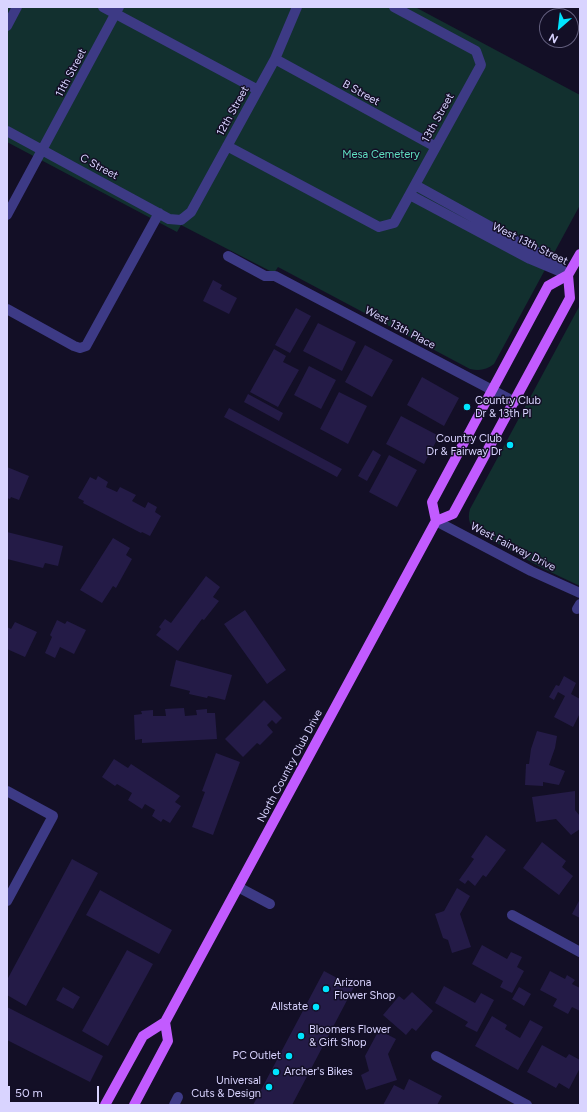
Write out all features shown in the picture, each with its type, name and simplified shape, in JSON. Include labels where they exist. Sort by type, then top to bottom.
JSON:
[{"type":"main road","points":[[568,275],[570,298],[515,402],[453,514],[436,521],[432,502],[548,286],[568,275],[580,254]]},
{"type":"main road","name":"North Country Club Drive","points":[[105,1105],[143,1036],[165,1022],[436,521]]},
{"type":"main road","points":[[134,1105],[168,1041],[165,1022]]},
{"type":"street","points":[[7,26],[17,7]]},
{"type":"street","points":[[103,7],[118,10],[258,90]]},
{"type":"street","name":"12th Street","points":[[181,220],[191,212],[275,59],[297,7]]},
{"type":"street","name":"13th Street","points":[[227,146],[379,227],[394,223],[481,65],[476,50],[394,7]]},
{"type":"street","name":"11th Street","points":[[7,216],[118,10]]},
{"type":"street","name":"B Street","points":[[275,59],[436,147]]},
{"type":"street","name":"C Street","points":[[7,131],[169,219],[181,220]]},
{"type":"street","name":"West 13th Street","points":[[415,185],[549,258],[568,275]]},
{"type":"street","name":"West 13th Street","points":[[410,194],[530,259],[568,275]]},
{"type":"street","points":[[7,309],[74,346],[80,348],[86,346],[159,213]]},
{"type":"street","name":"West 13th Place","points":[[228,256],[265,276],[275,276],[515,402]]},
{"type":"street","name":"West Fairway Drive","points":[[436,521],[531,571],[580,593]]},
{"type":"street","points":[[7,791],[53,816],[7,902]]},
{"type":"street","points":[[238,887],[270,904]]},
{"type":"street","points":[[512,915],[580,952]]},
{"type":"street","points":[[436,1056],[527,1105]]},
{"type":"green space","name":"Mesa Cemetery","points":[[7,7],[415,7],[580,95],[580,205],[494,364],[483,370],[470,369],[278,267],[274,273],[181,225],[177,232],[7,142]]},
{"type":"green space","points":[[580,305],[580,586],[544,569],[478,533],[471,525],[469,516],[470,509]]},
{"type":"building","points":[[213,280],[222,285],[220,289],[237,298],[229,314],[203,301]]},
{"type":"building","points":[[296,308],[311,316],[290,353],[275,345]]},
{"type":"building","points":[[318,323],[356,342],[342,371],[303,351]]},
{"type":"building","points":[[365,345],[393,360],[372,397],[345,382]]},
{"type":"building","points":[[274,349],[286,356],[283,362],[299,370],[278,407],[250,392]]},
{"type":"building","points":[[309,366],[336,380],[321,409],[294,395]]},
{"type":"building","points":[[422,377],[459,398],[444,426],[407,405]]},
{"type":"building","points":[[339,392],[367,406],[348,444],[320,429]]},
{"type":"building","points":[[248,394],[283,413],[279,421],[244,402]]},
{"type":"building","points":[[229,408],[342,469],[337,477],[224,417]]},
{"type":"building","points":[[401,416],[439,436],[424,464],[386,444]]},
{"type":"building","points":[[373,450],[381,455],[367,481],[358,476]]},
{"type":"building","points":[[389,455],[417,470],[397,507],[369,492]]},
{"type":"building","points":[[7,467],[29,476],[19,500],[11,497],[10,499],[7,498]]},
{"type":"building","points":[[98,476],[108,482],[106,487],[117,492],[120,487],[136,495],[132,501],[145,508],[148,502],[157,507],[155,512],[161,516],[150,536],[142,532],[141,533],[83,503],[84,501],[78,498],[90,477],[96,480]]},
{"type":"building","points":[[7,532],[63,546],[58,566],[45,563],[43,568],[7,559]]},
{"type":"building","points":[[113,538],[130,548],[126,555],[132,559],[116,588],[113,586],[102,603],[80,590]]},
{"type":"building","points":[[206,576],[220,587],[213,597],[219,601],[204,620],[202,619],[178,651],[156,635],[161,629],[159,627],[165,619],[171,623]]},
{"type":"building","points":[[245,610],[286,670],[267,684],[224,624]]},
{"type":"building","points":[[57,620],[65,624],[67,621],[86,630],[74,654],[60,647],[55,658],[45,653],[52,637],[50,635]]},
{"type":"building","points":[[15,622],[37,632],[25,657],[7,649],[7,627],[11,629]]},
{"type":"building","points":[[176,660],[232,675],[225,700],[189,694],[190,691],[170,686]]},
{"type":"building","points":[[564,676],[576,683],[571,694],[580,699],[580,713],[573,727],[554,717],[565,696],[558,692],[554,700],[549,697],[556,685],[559,686]]},
{"type":"building","points":[[264,700],[282,718],[276,724],[272,720],[267,725],[273,732],[260,745],[257,743],[243,757],[225,739]]},
{"type":"building","points":[[184,708],[185,716],[197,715],[196,710],[207,709],[207,713],[215,713],[217,739],[142,743],[142,739],[135,740],[134,715],[142,714],[141,711],[153,710],[153,716],[166,716],[165,709]]},
{"type":"building","points":[[537,731],[557,736],[555,748],[549,765],[565,771],[559,785],[543,782],[543,786],[525,785],[526,764],[529,764],[531,749]]},
{"type":"building","points":[[216,753],[240,762],[213,835],[192,827],[205,792],[202,791]]},
{"type":"building","points":[[114,759],[128,768],[131,764],[180,796],[175,802],[181,806],[170,823],[163,819],[161,822],[152,816],[155,810],[145,804],[142,809],[128,800],[132,793],[117,784],[115,786],[102,777]]},
{"type":"building","points":[[575,791],[575,810],[580,816],[580,829],[571,835],[556,819],[536,822],[532,797]]},
{"type":"building","points":[[486,835],[506,850],[486,877],[483,875],[475,886],[468,880],[465,884],[459,880],[474,859],[471,857]]},
{"type":"building","points":[[542,842],[566,861],[562,867],[573,876],[559,895],[523,868]]},
{"type":"building","points":[[72,859],[98,873],[26,1006],[7,995],[7,980]]},
{"type":"building","points":[[457,888],[470,896],[460,914],[471,947],[452,953],[448,940],[443,938],[435,914],[444,911]]},
{"type":"building","points":[[100,890],[172,930],[159,954],[86,915]]},
{"type":"building","points":[[580,899],[580,918],[572,914]]},
{"type":"building","points":[[482,945],[507,959],[511,952],[522,957],[517,967],[524,971],[512,993],[500,987],[503,981],[472,964]]},
{"type":"building","points":[[127,950],[153,964],[108,1046],[82,1031]]},
{"type":"building","points":[[324,971],[354,987],[292,1105],[253,1105]]},
{"type":"building","points":[[550,971],[565,979],[567,975],[575,980],[572,984],[580,988],[580,1011],[572,1007],[568,1014],[553,1006],[557,999],[540,990]]},
{"type":"building","points":[[444,986],[475,1003],[481,993],[494,1000],[477,1032],[465,1026],[468,1022],[435,1003]]},
{"type":"building","points":[[63,987],[80,997],[73,1009],[56,1000]]},
{"type":"building","points":[[519,987],[531,994],[524,1006],[512,999]]},
{"type":"building","points":[[412,992],[433,1011],[416,1031],[412,1028],[406,1035],[383,1015],[399,996],[404,1000]]},
{"type":"building","points":[[7,1007],[103,1056],[90,1082],[7,1040]]},
{"type":"building","points":[[492,1016],[507,1025],[505,1029],[520,1038],[530,1020],[543,1027],[518,1070],[475,1046]]},
{"type":"building","points":[[379,1030],[396,1039],[388,1054],[397,1080],[366,1090],[361,1075],[369,1071],[365,1056]]},
{"type":"building","points":[[542,1045],[566,1058],[569,1054],[580,1060],[580,1068],[569,1089],[559,1083],[556,1088],[527,1072]]},
{"type":"building","points":[[409,1079],[442,1096],[437,1105],[383,1105],[394,1085],[404,1090]]},
{"type":"place","name":"Country Club Dr & 13th Pl","points":[[467,407]]},
{"type":"place","name":"Country Club Dr & Fairway Dr","points":[[510,445]]},
{"type":"place","name":"Arizona Flower Shop","points":[[326,989]]},
{"type":"place","name":"Allstate","points":[[316,1007]]},
{"type":"place","name":"Bloomers Flower & Gift Shop","points":[[301,1036]]},
{"type":"place","name":"PC Outlet","points":[[289,1056]]},
{"type":"place","name":"Archer's Bikes","points":[[276,1072]]},
{"type":"place","name":"Universal Cuts & Design","points":[[269,1087]]}]
